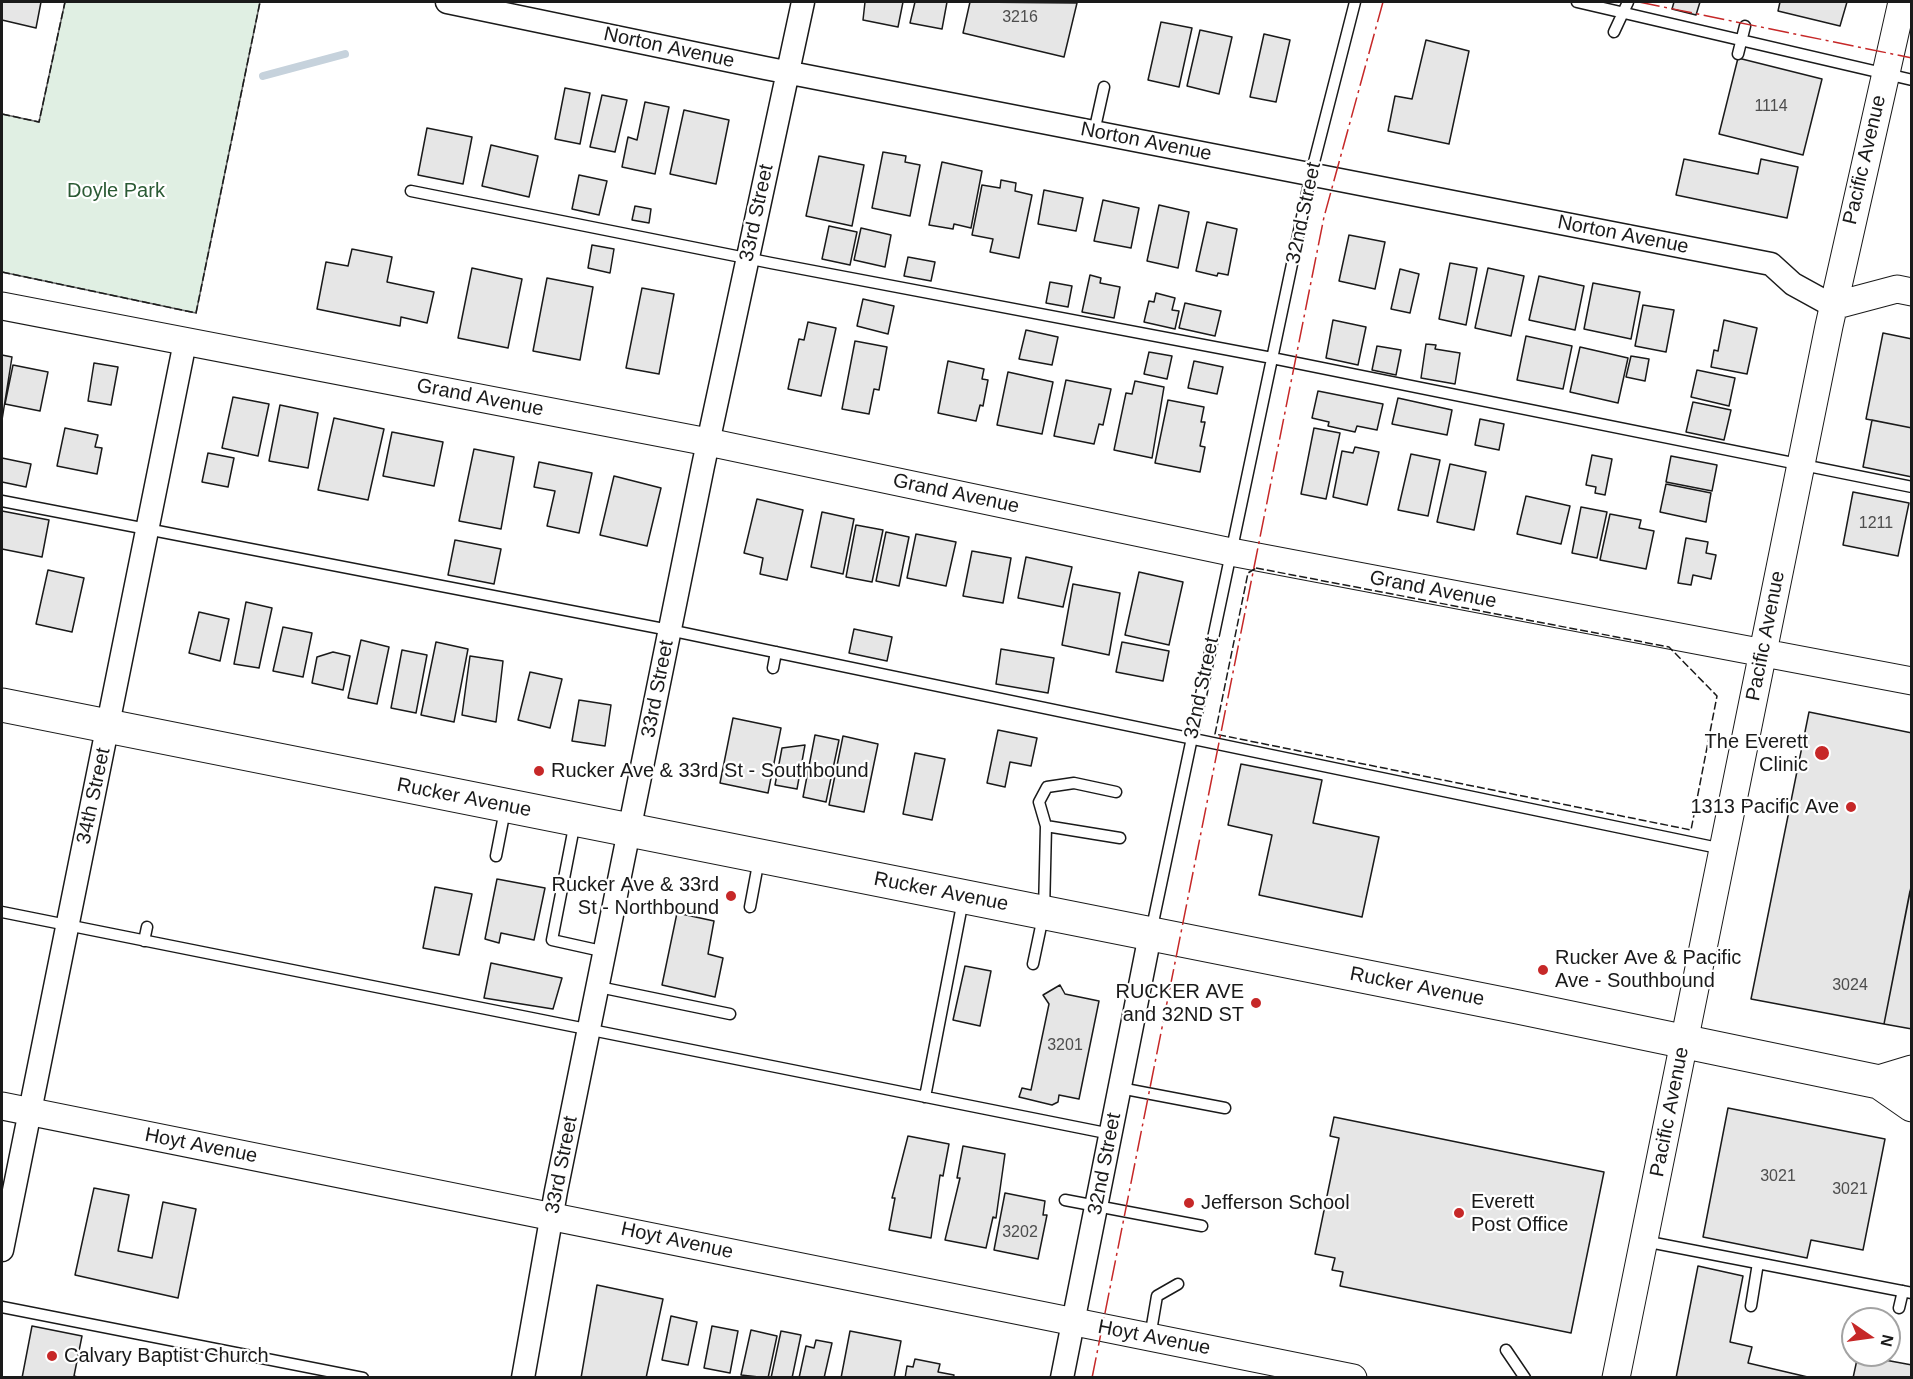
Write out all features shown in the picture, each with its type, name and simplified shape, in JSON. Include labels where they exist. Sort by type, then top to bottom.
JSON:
[{"type":"main road","name":"Rucker Avenue","points":[[2,705],[1044,912],[1879,1082],[1911,1104]]},
{"type":"main road","name":"Rucker Avenue","points":[[1879,1082],[1911,1072]]},
{"type":"street","name":"Norton Avenue","points":[[447,2],[786,72],[1771,264],[1793,284],[1833,306]]},
{"type":"street","name":"33rd Street","points":[[523,1377],[552,1215],[631,830],[669,630],[786,72],[803,2]]},
{"type":"street","name":"Pacific Avenue","points":[[1617,1377],[1833,306],[1902,2]]},
{"type":"street","points":[[1833,306],[1897,289],[1911,292]]},
{"type":"street","name":"Grand Avenue","points":[[2,306],[708,442],[1231,552],[1911,681]]},
{"type":"street","name":"34th Street","points":[[2,1250],[184,342]]},
{"type":"street","name":"32nd Street","points":[[1062,1377],[1150,935]]},
{"type":"street","name":"Hoyt Avenue","points":[[2,1106],[1353,1377]]},
{"type":"lane","name":"32nd Street","points":[[1150,935],[1311,174],[1355,2]]},
{"type":"lane","points":[[1577,2],[1626,7],[1742,40],[1911,80]]},
{"type":"lane","points":[[1614,32],[1626,7]]},
{"type":"lane","points":[[1738,54],[1745,27]]},
{"type":"lane","points":[[1094,132],[1104,87]]},
{"type":"lane","points":[[411,191],[1272,358],[1911,487]]},
{"type":"lane","points":[[2,501],[669,630],[1723,849]]},
{"type":"lane","points":[[773,668],[776,652]]},
{"type":"lane","points":[[1033,964],[1044,912],[1046,826],[1039,802],[1047,787],[1074,783],[1116,792]]},
{"type":"lane","points":[[495,856],[505,806]]},
{"type":"lane","points":[[576,819],[552,940],[606,952]]},
{"type":"lane","points":[[1046,826],[1120,838]]},
{"type":"lane","points":[[750,907],[759,855]]},
{"type":"lane","points":[[925,1097],[964,897]]},
{"type":"lane","points":[[2,912],[1111,1134]]},
{"type":"lane","points":[[144,941],[147,927]]},
{"type":"lane","points":[[598,987],[730,1014]]},
{"type":"lane","points":[[1120,1088],[1226,1108]]},
{"type":"lane","points":[[1065,1200],[1202,1226]]},
{"type":"lane","points":[[1644,1241],[1907,1292],[1900,1307]]},
{"type":"lane","points":[[1751,1306],[1758,1263]]},
{"type":"lane","points":[[1150,1337],[1157,1296],[1178,1284]]},
{"type":"lane","points":[[2,1307],[363,1377]]},
{"type":"lane","points":[[1506,1350],[1525,1377]]},
{"type":"green space","name":"Doyle Park","points":[[65,2],[260,2],[196,313],[2,272],[2,114],[39,122]]},
{"type":"building","points":[[2,2],[41,2],[36,28],[2,20]]},
{"type":"building","points":[[865,2],[903,2],[898,27],[863,20]]},
{"type":"building","points":[[915,2],[947,2],[942,29],[910,23]]},
{"type":"building","points":[[970,2],[1077,3],[1064,57],[963,33]]},
{"type":"building","points":[[1674,2],[1700,2],[1696,15],[1672,9]]},
{"type":"building","points":[[1780,2],[1847,2],[1840,26],[1778,11]]},
{"type":"building","points":[[1161,22],[1192,28],[1179,87],[1148,80]]},
{"type":"building","points":[[1200,30],[1232,37],[1219,94],[1187,86]]},
{"type":"building","points":[[1264,34],[1290,40],[1276,102],[1250,97]]},
{"type":"building","points":[[1426,40],[1469,51],[1449,144],[1388,131],[1395,96],[1412,99]]},
{"type":"building","points":[[1738,58],[1822,79],[1803,155],[1719,134]]},
{"type":"building","points":[[565,88],[590,93],[580,144],[555,139]]},
{"type":"building","points":[[602,95],[627,100],[615,152],[590,147]]},
{"type":"building","points":[[645,102],[669,107],[655,174],[622,167],[628,137],[637,140]]},
{"type":"building","points":[[684,110],[729,120],[716,184],[670,174]]},
{"type":"building","points":[[427,128],[472,137],[463,184],[418,175]]},
{"type":"building","points":[[491,145],[538,156],[529,197],[482,186]]},
{"type":"building","points":[[883,152],[906,156],[905,162],[920,165],[910,216],[872,208]]},
{"type":"building","points":[[819,156],[864,165],[852,226],[806,216]]},
{"type":"building","points":[[1684,159],[1758,174],[1761,159],[1798,167],[1787,218],[1676,195]]},
{"type":"building","points":[[942,162],[982,171],[971,228],[954,224],[953,229],[929,225]]},
{"type":"building","points":[[579,175],[607,181],[599,215],[572,209]]},
{"type":"building","points":[[1001,180],[1016,183],[1015,191],[1032,195],[1019,258],[990,252],[993,239],[972,235],[982,185],[1000,188]]},
{"type":"building","points":[[1044,190],[1083,198],[1076,231],[1038,224]]},
{"type":"building","points":[[1103,200],[1139,208],[1131,248],[1094,241]]},
{"type":"building","points":[[1159,205],[1189,212],[1178,268],[1147,261]]},
{"type":"building","points":[[635,206],[651,209],[649,223],[632,220]]},
{"type":"building","points":[[1207,222],[1237,229],[1228,275],[1218,273],[1217,276],[1196,271]]},
{"type":"building","points":[[829,226],[857,232],[850,265],[822,259]]},
{"type":"building","points":[[861,228],[891,235],[885,267],[854,260]]},
{"type":"building","points":[[1349,235],[1385,242],[1375,289],[1339,281]]},
{"type":"building","points":[[592,245],[614,249],[610,273],[588,268]]},
{"type":"building","points":[[352,249],[392,257],[387,282],[434,292],[427,323],[401,317],[400,326],[317,309],[326,262],[348,266]]},
{"type":"building","points":[[908,257],[935,262],[931,281],[904,276]]},
{"type":"building","points":[[1450,263],[1477,268],[1466,325],[1439,319]]},
{"type":"building","points":[[472,268],[522,279],[508,348],[458,338]]},
{"type":"building","points":[[1488,268],[1524,276],[1511,336],[1475,328]]},
{"type":"building","points":[[1400,269],[1419,274],[1410,313],[1391,309]]},
{"type":"building","points":[[1090,275],[1101,278],[1100,283],[1120,287],[1114,318],[1082,312]]},
{"type":"building","points":[[1539,276],[1584,286],[1575,330],[1529,320]]},
{"type":"building","points":[[547,278],[593,287],[580,360],[533,351]]},
{"type":"building","points":[[1050,282],[1072,286],[1068,307],[1046,303]]},
{"type":"building","points":[[1593,283],[1640,292],[1631,339],[1584,329]]},
{"type":"building","points":[[642,288],[674,294],[659,374],[626,368]]},
{"type":"building","points":[[1156,293],[1175,298],[1172,310],[1179,311],[1175,329],[1144,322],[1149,301],[1154,302]]},
{"type":"building","points":[[863,299],[894,306],[888,334],[857,326]]},
{"type":"building","points":[[1185,303],[1221,311],[1215,336],[1179,328]]},
{"type":"building","points":[[1643,305],[1674,310],[1666,352],[1635,346]]},
{"type":"building","points":[[1333,320],[1366,327],[1358,365],[1326,358]]},
{"type":"building","points":[[1724,320],[1757,328],[1747,374],[1711,367],[1714,350],[1718,351]]},
{"type":"building","points":[[808,322],[836,328],[821,396],[788,389],[799,339],[804,340]]},
{"type":"building","points":[[1026,330],[1058,337],[1052,365],[1019,359]]},
{"type":"building","points":[[1883,333],[1912,339],[1912,428],[1866,419]]},
{"type":"building","points":[[1526,336],[1572,346],[1563,389],[1517,380]]},
{"type":"building","points":[[855,341],[887,347],[879,390],[874,389],[869,414],[842,409]]},
{"type":"building","points":[[1426,344],[1436,345],[1435,349],[1460,353],[1455,384],[1421,378]]},
{"type":"building","points":[[1377,346],[1401,350],[1396,375],[1372,370]]},
{"type":"building","points":[[1580,347],[1628,358],[1618,403],[1570,392]]},
{"type":"building","points":[[1149,352],[1172,356],[1167,379],[1144,374]]},
{"type":"building","points":[[2,355],[12,357],[2,420]]},
{"type":"building","points":[[1631,356],[1649,359],[1645,381],[1626,377]]},
{"type":"building","points":[[948,361],[984,369],[982,379],[988,380],[983,406],[980,405],[976,421],[938,413]]},
{"type":"building","points":[[1194,361],[1223,367],[1217,394],[1188,388]]},
{"type":"building","points":[[94,363],[118,367],[111,405],[88,401]]},
{"type":"building","points":[[13,365],[48,372],[40,411],[5,404]]},
{"type":"building","points":[[1697,370],[1735,378],[1729,406],[1691,397]]},
{"type":"building","points":[[1008,372],[1053,382],[1042,434],[997,425]]},
{"type":"building","points":[[1066,380],[1111,389],[1103,425],[1099,424],[1094,444],[1054,436]]},
{"type":"building","points":[[1135,381],[1164,387],[1152,458],[1114,450],[1126,393],[1132,394]]},
{"type":"building","points":[[1318,391],[1383,404],[1377,430],[1357,426],[1355,432],[1328,426],[1329,422],[1312,418]]},
{"type":"building","points":[[233,397],[269,404],[258,456],[222,448]]},
{"type":"building","points":[[1398,398],[1452,410],[1447,435],[1392,424]]},
{"type":"building","points":[[1168,400],[1204,407],[1201,422],[1205,422],[1200,446],[1205,447],[1200,472],[1155,463]]},
{"type":"building","points":[[1693,402],[1731,410],[1724,440],[1686,432]]},
{"type":"building","points":[[280,405],[318,413],[308,468],[269,461]]},
{"type":"building","points":[[334,418],[384,429],[368,500],[318,490]]},
{"type":"building","points":[[1480,419],[1504,424],[1499,450],[1475,445]]},
{"type":"building","points":[[1872,420],[1912,428],[1912,477],[1863,467]]},
{"type":"building","points":[[65,428],[98,435],[95,447],[102,448],[97,474],[57,466]]},
{"type":"building","points":[[1314,428],[1340,433],[1326,499],[1301,494]]},
{"type":"building","points":[[392,432],[443,442],[434,486],[383,476]]},
{"type":"building","points":[[1355,447],[1379,452],[1367,505],[1333,497],[1342,451],[1353,453]]},
{"type":"building","points":[[474,449],[514,457],[501,529],[459,521]]},
{"type":"building","points":[[208,453],[234,458],[228,487],[202,482]]},
{"type":"building","points":[[1411,454],[1440,460],[1428,516],[1398,510]]},
{"type":"building","points":[[1592,455],[1612,459],[1605,495],[1595,493],[1596,487],[1586,485]]},
{"type":"building","points":[[1671,456],[1717,465],[1712,491],[1666,482]]},
{"type":"building","points":[[2,458],[31,464],[26,487],[2,482]]},
{"type":"building","points":[[539,462],[592,473],[579,533],[547,526],[555,491],[534,487]]},
{"type":"building","points":[[1450,464],[1486,472],[1474,530],[1437,522]]},
{"type":"building","points":[[614,476],[661,488],[647,546],[600,535]]},
{"type":"building","points":[[1666,484],[1711,493],[1706,522],[1660,512]]},
{"type":"building","points":[[1853,492],[1909,503],[1898,556],[1843,545]]},
{"type":"building","points":[[1526,496],[1570,506],[1561,544],[1517,534]]},
{"type":"building","points":[[757,499],[803,510],[787,580],[760,574],[763,558],[744,553]]},
{"type":"building","points":[[1581,507],[1607,512],[1597,558],[1572,553]]},
{"type":"building","points":[[2,511],[49,520],[42,557],[2,549]]},
{"type":"building","points":[[822,512],[854,519],[843,574],[811,567]]},
{"type":"building","points":[[1610,514],[1641,520],[1639,528],[1654,531],[1646,569],[1600,560]]},
{"type":"building","points":[[856,525],[883,530],[872,582],[846,577]]},
{"type":"building","points":[[886,532],[909,537],[899,586],[876,581]]},
{"type":"building","points":[[916,534],[956,542],[946,586],[907,578]]},
{"type":"building","points":[[1686,538],[1708,542],[1706,553],[1716,555],[1711,579],[1693,575],[1691,585],[1678,583]]},
{"type":"building","points":[[455,540],[501,549],[494,584],[448,575]]},
{"type":"building","points":[[972,551],[1011,558],[1003,603],[963,596]]},
{"type":"building","points":[[1026,557],[1072,567],[1063,607],[1018,598]]},
{"type":"building","points":[[48,570],[84,578],[72,632],[36,624]]},
{"type":"building","points":[[1139,572],[1183,582],[1169,645],[1125,635]]},
{"type":"building","points":[[1073,584],[1120,593],[1109,655],[1062,645]]},
{"type":"building","points":[[246,602],[272,608],[259,668],[234,664]]},
{"type":"building","points":[[199,612],[229,619],[220,661],[189,653]]},
{"type":"building","points":[[283,627],[312,633],[303,677],[273,671]]},
{"type":"building","points":[[854,629],[892,637],[887,661],[849,653]]},
{"type":"building","points":[[361,640],[389,647],[377,704],[348,698]]},
{"type":"building","points":[[436,642],[468,649],[454,722],[421,715]]},
{"type":"building","points":[[1122,642],[1169,651],[1163,681],[1116,672]]},
{"type":"building","points":[[1001,649],[1054,658],[1048,693],[996,684]]},
{"type":"building","points":[[402,650],[427,655],[416,713],[391,708]]},
{"type":"building","points":[[333,652],[350,656],[343,690],[312,683],[317,657]]},
{"type":"building","points":[[470,656],[503,661],[496,722],[462,715]]},
{"type":"building","points":[[530,672],[562,679],[550,728],[518,720]]},
{"type":"building","points":[[579,700],[611,705],[605,746],[572,741]]},
{"type":"building","name":"1313 Pacific Ave","points":[[1809,712],[1912,733],[1912,882],[1884,1024],[1751,999]]},
{"type":"building","points":[[733,718],[781,728],[768,793],[720,783]]},
{"type":"building","points":[[998,730],[1037,738],[1031,766],[1010,762],[1005,787],[987,783]]},
{"type":"building","points":[[815,735],[839,740],[826,802],[803,797]]},
{"type":"building","points":[[843,736],[878,744],[864,812],[829,805]]},
{"type":"building","points":[[805,745],[797,789],[775,785],[782,748]]},
{"type":"building","points":[[915,753],[945,759],[932,820],[903,814]]},
{"type":"building","points":[[1241,764],[1322,780],[1313,823],[1379,837],[1362,917],[1259,895],[1272,835],[1228,825]]},
{"type":"building","points":[[497,879],[545,888],[534,940],[501,933],[499,943],[485,939]]},
{"type":"building","points":[[435,887],[472,894],[459,955],[423,948]]},
{"type":"building","points":[[1910,891],[1912,891],[1912,1029],[1884,1024]]},
{"type":"building","points":[[677,913],[714,921],[708,954],[723,958],[715,997],[662,985]]},
{"type":"building","points":[[491,963],[562,978],[553,1009],[484,998]]},
{"type":"building","points":[[965,966],[991,971],[980,1026],[953,1020]]},
{"type":"building","points":[[1060,985],[1065,994],[1099,1001],[1079,1099],[1059,1095],[1058,1102],[1052,1105],[1019,1097],[1022,1088],[1031,1090],[1049,1004],[1043,995]]},
{"type":"building","points":[[1728,1108],[1885,1139],[1863,1250],[1811,1240],[1807,1258],[1703,1237]]},
{"type":"building","name":"Everett Post Office","points":[[1334,1117],[1604,1172],[1571,1333],[1340,1286],[1343,1272],[1332,1270],[1335,1258],[1315,1254],[1339,1138],[1330,1136]]},
{"type":"building","points":[[908,1136],[949,1144],[943,1176],[940,1175],[931,1238],[889,1230],[895,1198],[892,1198]]},
{"type":"building","points":[[963,1146],[1005,1154],[996,1218],[993,1217],[986,1248],[945,1240],[960,1178],[957,1178]]},
{"type":"building","points":[[94,1188],[129,1195],[118,1251],[152,1258],[163,1202],[196,1209],[178,1298],[75,1275]]},
{"type":"building","points":[[1005,1193],[1045,1201],[1043,1215],[1047,1215],[1038,1259],[994,1250]]},
{"type":"building","points":[[1698,1266],[1743,1276],[1730,1342],[1752,1347],[1748,1363],[1812,1378],[1676,1378]]},
{"type":"building","points":[[597,1285],[663,1299],[646,1378],[581,1378]]},
{"type":"building","points":[[671,1316],[697,1322],[688,1365],[662,1360]]},
{"type":"building","name":"Calvary Baptist Church","points":[[32,1326],[82,1336],[74,1376],[81,1378],[22,1378]]},
{"type":"building","points":[[712,1326],[738,1331],[730,1373],[704,1368]]},
{"type":"building","points":[[751,1330],[777,1336],[768,1378],[741,1375]]},
{"type":"building","points":[[781,1331],[801,1335],[792,1378],[771,1378]]},
{"type":"building","points":[[850,1331],[901,1341],[894,1378],[841,1378]]},
{"type":"building","points":[[816,1340],[832,1343],[824,1378],[799,1378],[806,1346],[814,1348]]},
{"type":"building","points":[[915,1359],[940,1364],[938,1372],[954,1375],[953,1378],[905,1378],[907,1366],[913,1367]]},
{"type":"building","points":[[1901,1363],[1912,1365],[1912,1378],[1853,1378],[1855,1367],[1901,1367]]},
{"type":"waterway","points":[[263,76],[345,54]]},
{"type":"fence","points":[[2,114],[39,122],[65,2]]},
{"type":"fence","points":[[2,272],[196,313],[260,2]]},
{"type":"fence","points":[[1256,568],[1669,647],[1717,696],[1691,830],[1215,734],[1248,573],[1256,568]]},
{"type":"power","points":[[1092,1378],[1324,217],[1383,2]]},
{"type":"power","points":[[1639,2],[1912,58]]},
{"type":"place","name":"The Everett Clinic","points":[[1822,753]]},
{"type":"place","name":"Rucker Ave & 33rd St - Southbound","points":[[539,771]]},
{"type":"place","name":"1313 Pacific Ave","points":[[1851,807]]},
{"type":"place","name":"Rucker Ave & 33rd St - Northbound","points":[[731,896]]},
{"type":"place","name":"Rucker Ave & Pacific Ave - Southbound","points":[[1543,970]]},
{"type":"place","name":"RUCKER AVE and 32ND ST","points":[[1256,1003]]},
{"type":"place","name":"Jefferson School","points":[[1189,1203]]},
{"type":"place","name":"Everett Post Office","points":[[1459,1213]]},
{"type":"place","name":"Calvary Baptist Church","points":[[52,1356]]}]
